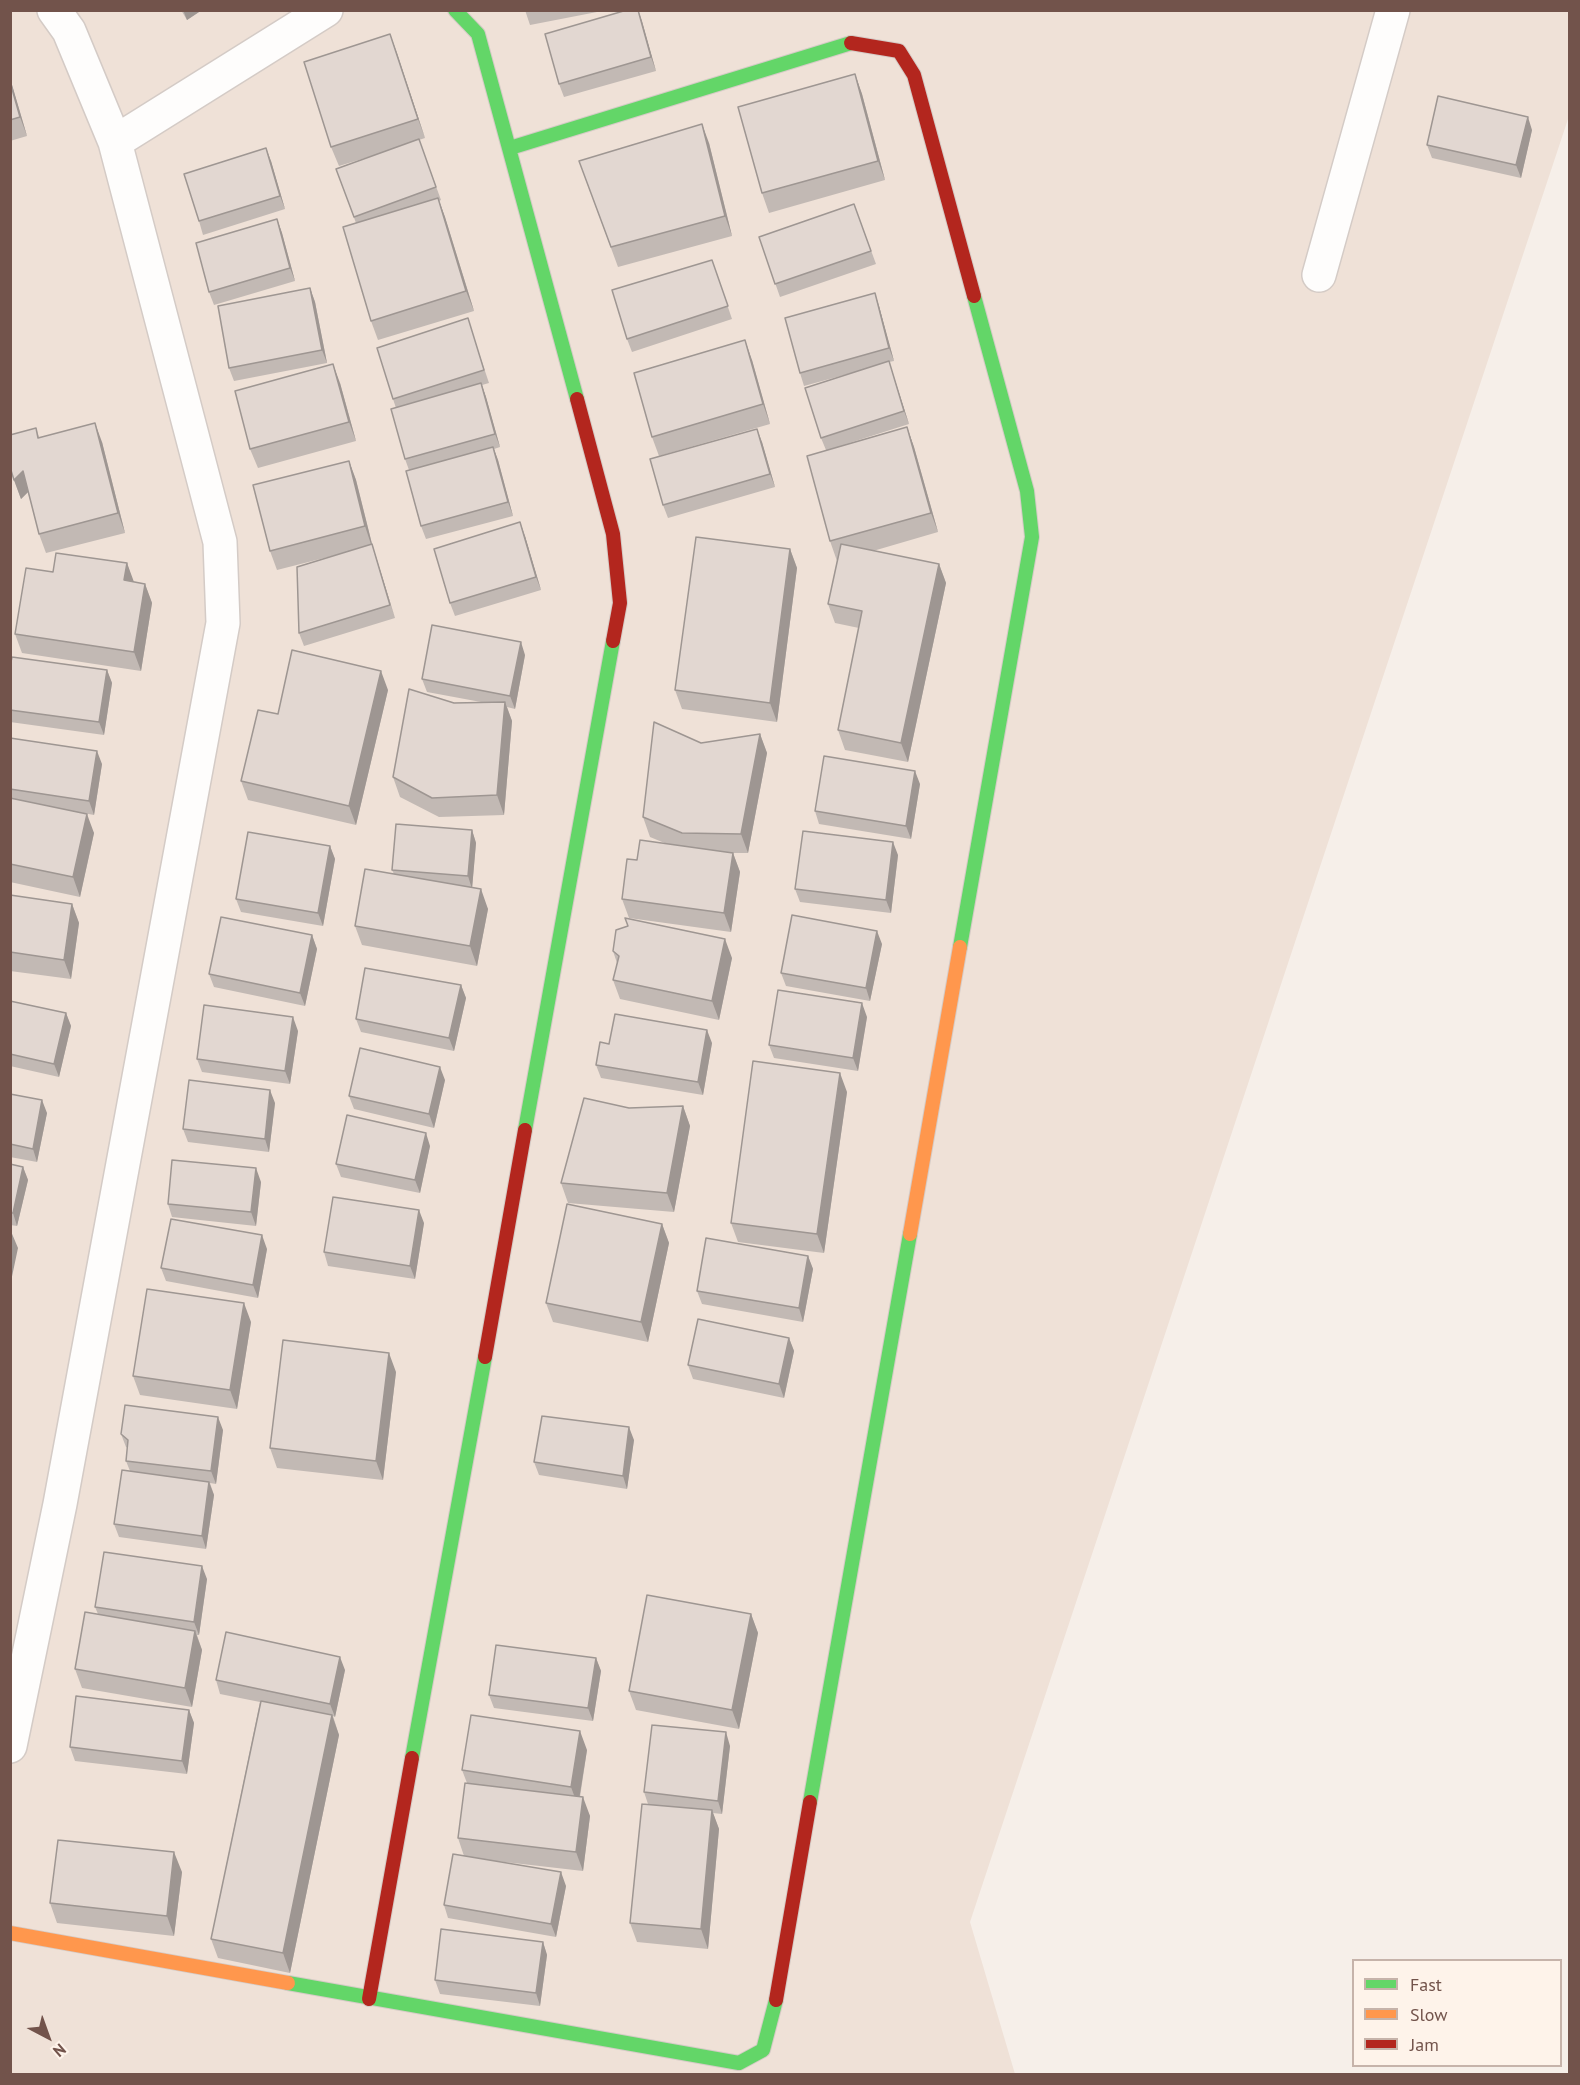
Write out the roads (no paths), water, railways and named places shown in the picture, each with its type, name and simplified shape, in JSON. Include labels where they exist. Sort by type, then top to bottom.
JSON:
[{"type":"street","points":[[10,1746],[62,1493],[223,623],[220,542],[115,142],[69,31],[54,10]]},
{"type":"street","points":[[115,142],[326,10]]},
{"type":"street","points":[[369,1999],[620,603],[613,534],[510,148],[478,34],[455,10]]},
{"type":"street","points":[[1319,275],[1393,10]]},
{"type":"street","points":[[10,1933],[369,1999],[739,2063],[763,2050],[772,2022],[1032,537],[1027,491],[914,75],[898,51],[855,42],[510,148]]}]
